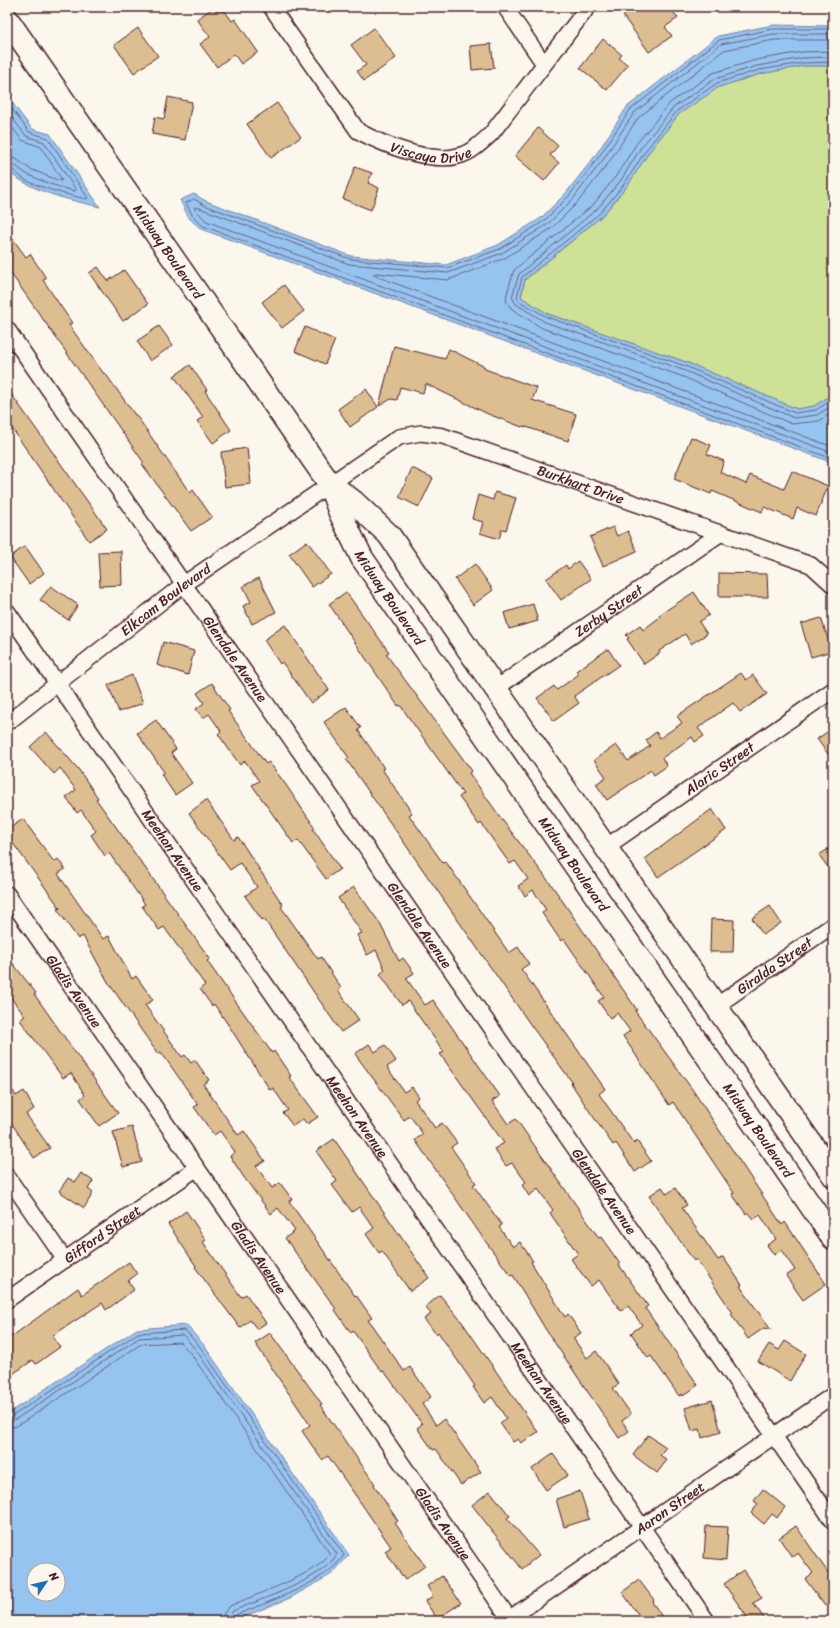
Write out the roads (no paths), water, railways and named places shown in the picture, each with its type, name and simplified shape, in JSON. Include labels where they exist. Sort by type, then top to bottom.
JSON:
[{"type":"street","name":"Viscaya Drive","points":[[271,7],[358,130],[378,142],[436,159],[458,156],[478,146],[491,134],[588,7]]},
{"type":"street","points":[[505,7],[544,64]]},
{"type":"street","name":"Midway Boulevard","points":[[7,19],[329,483],[340,513],[362,558],[833,1238]]},
{"type":"street","name":"Glendale Avenue","points":[[7,329],[833,1521]]},
{"type":"street","name":"Burkhart Drive","points":[[329,483],[399,437],[421,433],[443,436],[811,565],[833,585]]},
{"type":"street","name":"Midway Boulevard","points":[[329,483],[354,502],[389,535],[716,1006],[831,1167]]},
{"type":"street","name":"Elkcam Boulevard","points":[[7,723],[184,584],[329,483]]},
{"type":"street","name":"Zerby Street","points":[[495,689],[721,533]]},
{"type":"street","name":"Meehan Avenue","points":[[7,612],[707,1621]]},
{"type":"street","name":"Alaric Street","points":[[606,847],[833,690]]},
{"type":"street","name":"Gladis Avenue","points":[[7,894],[509,1620]]},
{"type":"street","name":"Giralda Street","points":[[716,1006],[833,925]]},
{"type":"street","name":"Gifford Street","points":[[7,1300],[197,1168]]},
{"type":"street","points":[[7,1176],[65,1260]]},
{"type":"street","name":"Aaron Street","points":[[509,1620],[833,1395]]},
{"type":"water","points":[[773,25],[833,26],[833,66],[804,66],[760,74],[719,87],[679,114],[649,152],[628,185],[603,215],[525,279],[521,297],[548,314],[686,362],[797,409],[814,406],[833,394],[833,463],[201,229],[189,218],[180,200],[194,194],[206,201],[351,256],[446,265],[498,245],[541,218],[566,193],[595,156],[627,107],[718,36]]},
{"type":"water","points":[[7,96],[32,129],[50,134],[100,207],[63,198],[40,190],[18,179],[7,171]]},
{"type":"water","points":[[186,1325],[203,1344],[349,1555],[332,1574],[290,1598],[238,1619],[228,1621],[7,1621],[7,1414],[137,1329]]}]
